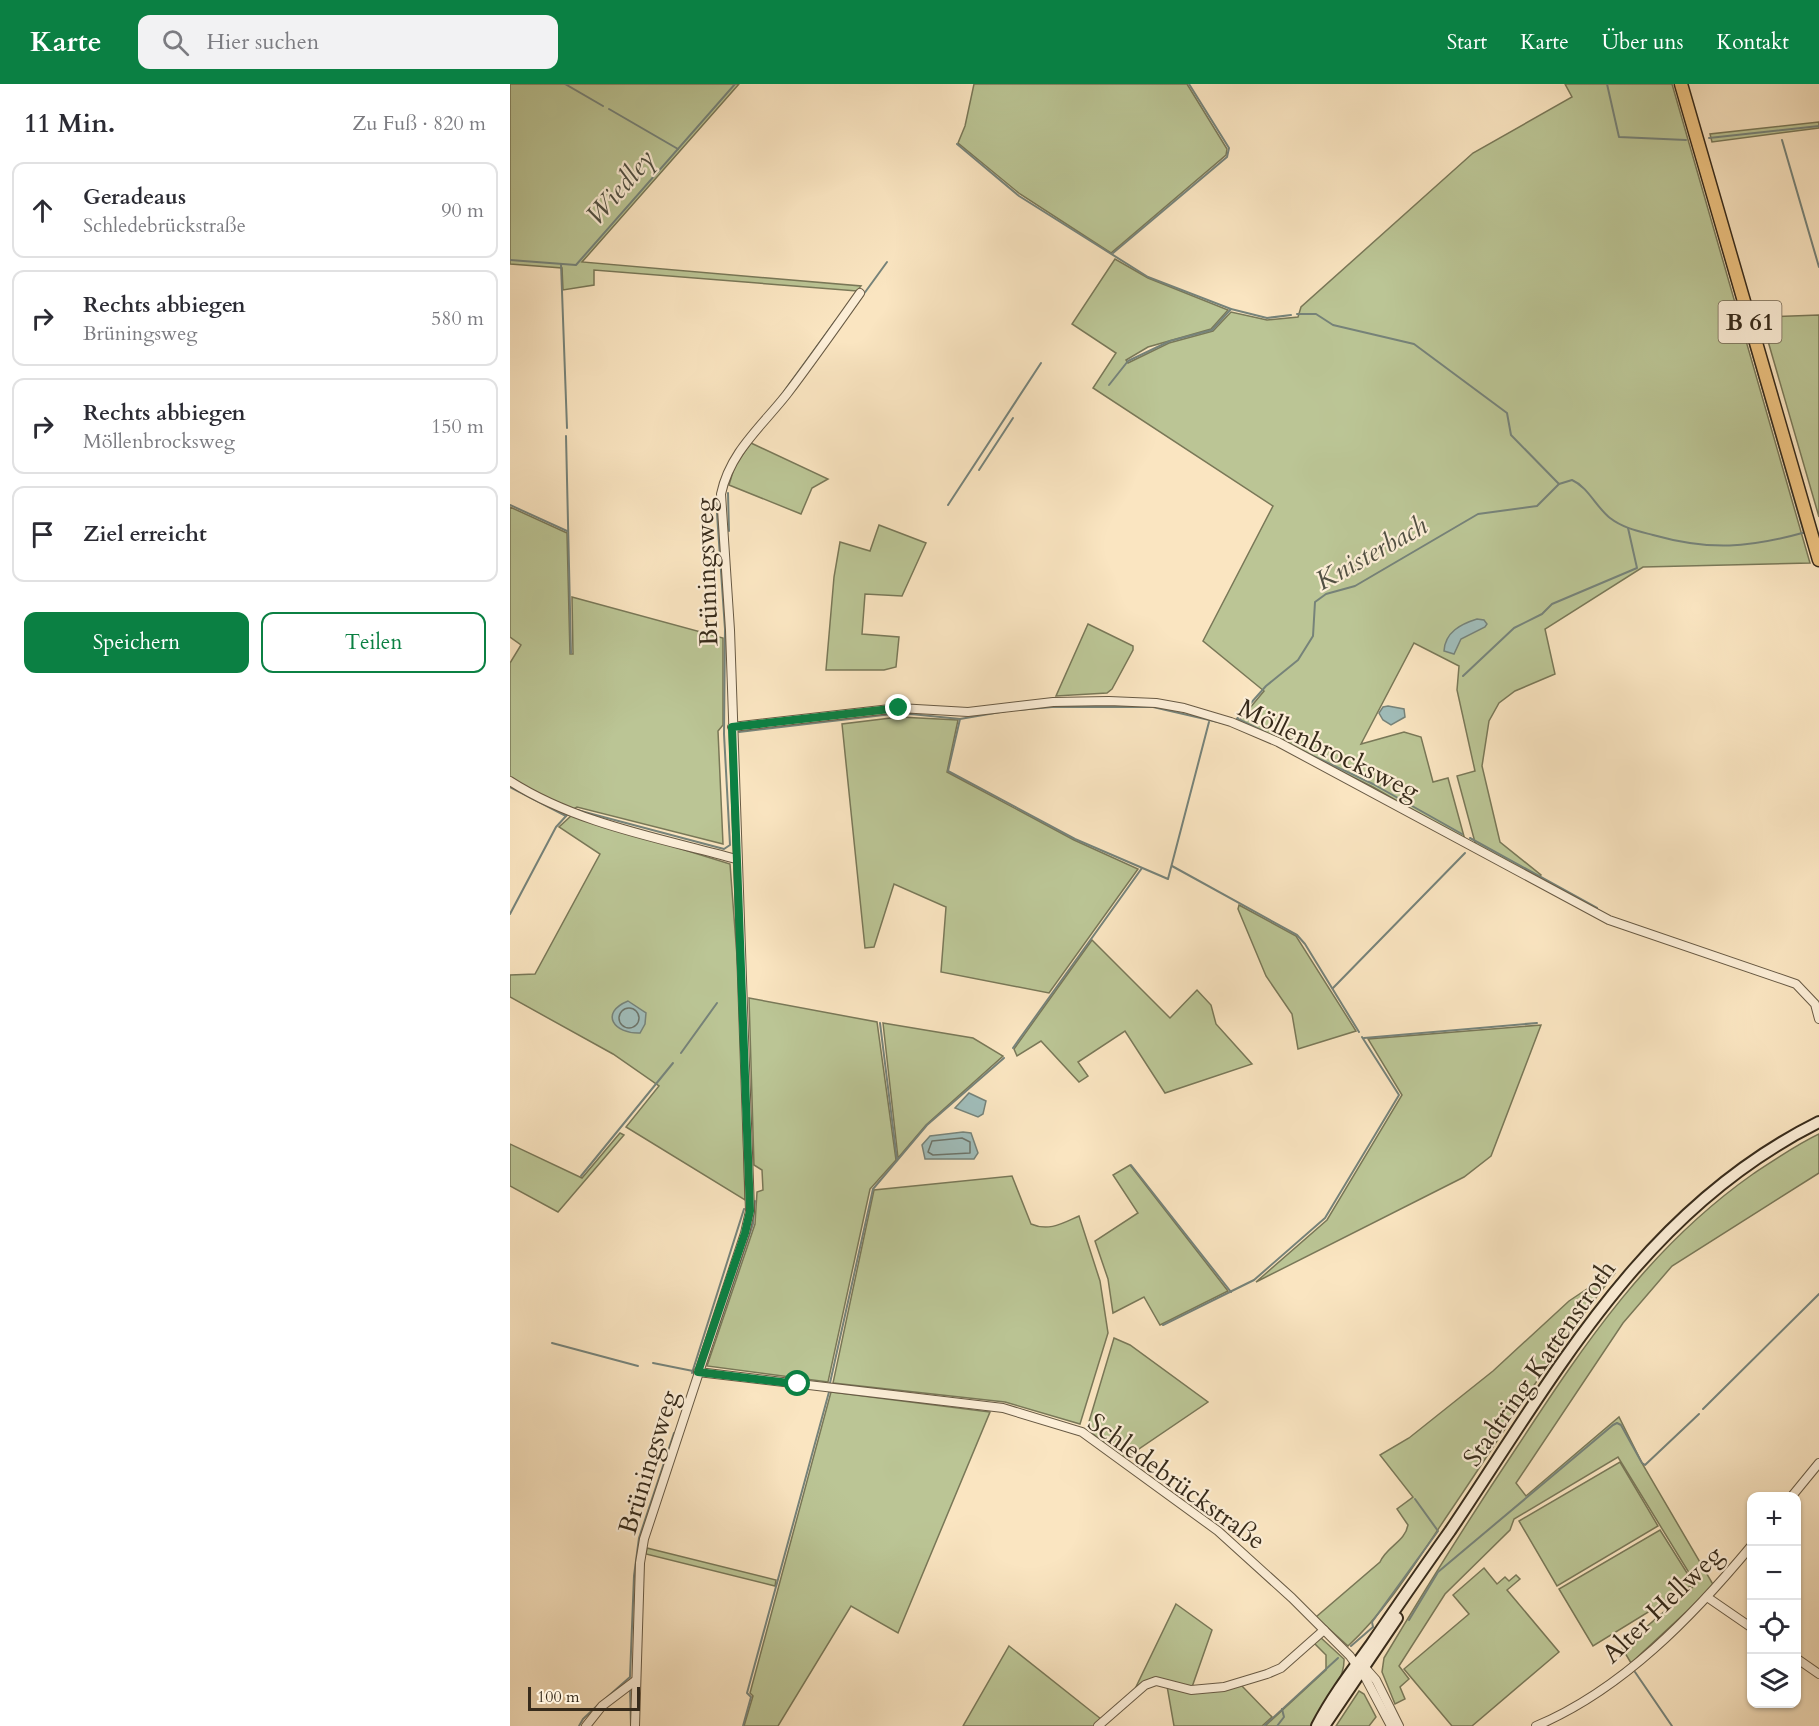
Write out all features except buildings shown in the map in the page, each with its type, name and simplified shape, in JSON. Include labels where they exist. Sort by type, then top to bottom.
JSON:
[{"type":"main road","name":"B 61","points":[[1681,84],[1819,560]]},
{"type":"main road","name":"Stadtring Kattenstroth","points":[[1317,1726],[1590,1321],[1650,1250],[1726,1180],[1766,1152],[1819,1122]]},
{"type":"main road","name":"Stadtring Kattenstroth","points":[[1324,1726],[1358,1664]]},
{"type":"street","name":"Brüningsweg","points":[[635,1726],[640,1563],[644,1539],[745,1233],[750,1211],[736,859],[730,630],[721,494],[725,475],[743,445],[786,395],[860,293]]},
{"type":"street","name":"Möllenbrocksweg","points":[[732,727],[899,708],[968,712],[1053,702],[1109,701],[1156,703],[1234,723],[1278,742],[1609,920],[1796,984],[1815,1004],[1819,1019]]},
{"type":"street","points":[[510,781],[571,812],[736,859]]},
{"type":"street","name":"Schledebrückstraße","points":[[698,1372],[1003,1408],[1082,1432],[1218,1532],[1324,1630],[1376,1680],[1399,1726]]},
{"type":"street","points":[[1796,1492],[1819,1463]]},
{"type":"street","name":"Alter Hellweg","points":[[1536,1726],[1565,1712],[1627,1670],[1707,1597],[1751,1546]]},
{"type":"street","points":[[1707,1597],[1747,1625]]},
{"type":"street","points":[[1098,1726],[1145,1685],[1156,1681],[1191,1689],[1202,1689],[1224,1686],[1267,1674],[1281,1668],[1324,1630]]},
{"type":"street","points":[[1801,1661],[1819,1674]]},
{"type":"street","name":"Schledebrückstraße","points":[[1358,1664],[1391,1726]]},
{"type":"street","points":[[586,1726],[602,1706],[635,1681]]},
{"type":"green space","points":[[510,84],[739,84],[582,262],[861,286],[857,291],[594,270],[594,285],[563,290],[562,268],[510,264]]},
{"type":"green space","points":[[974,84],[1187,84],[1227,149],[1226,155],[1111,253],[1020,194],[958,143],[965,126]]},
{"type":"green space","points":[[1565,84],[1672,84],[1810,563],[1643,567],[1545,629],[1555,674],[1515,691],[1499,703],[1489,721],[1482,766],[1500,842],[1541,875],[1538,880],[1476,846],[1457,776],[1475,771],[1457,690],[1459,666],[1414,643],[1361,744],[1404,732],[1421,737],[1433,782],[1448,778],[1465,840],[1373,787],[1239,721],[1264,691],[1203,641],[1273,506],[1093,388],[1116,353],[1072,324],[1115,259],[1148,278],[1228,310],[1211,329],[1148,347],[1126,360],[1128,363],[1169,343],[1213,331],[1231,312],[1267,320],[1298,317],[1301,307],[1473,153],[1572,97]]},
{"type":"green space","points":[[1819,122],[1819,128],[1712,142],[1710,134]]},
{"type":"green space","points":[[1819,315],[1819,517],[1761,317]]},
{"type":"green space","points":[[751,443],[828,479],[812,488],[801,514],[729,485],[735,465]]},
{"type":"green space","points":[[510,507],[567,533],[570,654],[573,654],[572,597],[723,638],[723,725],[718,731],[723,844],[577,807],[572,810],[530,790],[510,777],[510,663],[521,645],[510,637]]},
{"type":"green space","points":[[879,525],[926,543],[902,596],[865,594],[862,634],[899,637],[896,667],[884,670],[826,670],[834,577],[840,542],[870,551]]},
{"type":"green space","points":[[1088,624],[1133,646],[1133,650],[1112,689],[1107,693],[1056,696]]},
{"type":"green space","points":[[899,717],[958,720],[947,772],[1074,840],[1138,869],[1049,993],[941,972],[946,907],[894,884],[874,947],[865,948],[842,724]]},
{"type":"green space","points":[[572,815],[730,864],[740,996],[745,1200],[626,1127],[659,1086],[613,1054],[510,997],[510,975],[535,974],[600,854],[559,827]]},
{"type":"green space","points":[[1239,905],[1296,936],[1356,1031],[1298,1049],[1292,1014],[1266,976],[1238,909]]},
{"type":"green space","points":[[1092,940],[1170,1018],[1197,990],[1211,1005],[1216,1024],[1252,1064],[1165,1093],[1125,1031],[1078,1062],[1088,1076],[1079,1082],[1041,1041],[1017,1056],[1014,1049]]},
{"type":"green space","points":[[749,998],[877,1022],[896,1160],[870,1189],[828,1382],[707,1366],[755,1224],[757,1192],[763,1190],[762,1170],[754,1165]]},
{"type":"green space","points":[[883,1023],[973,1038],[1003,1056],[926,1125],[898,1158]]},
{"type":"green space","points":[[1541,1025],[1491,1156],[1464,1177],[1256,1282],[1327,1220],[1402,1095],[1368,1039]]},
{"type":"green space","points":[[620,1133],[624,1135],[558,1212],[510,1186],[510,1144],[582,1178]]},
{"type":"green space","points":[[1819,1134],[1819,1173],[1672,1266],[1623,1323],[1516,1483],[1526,1496],[1619,1417],[1643,1465],[1714,1586],[1631,1663],[1622,1648],[1696,1584],[1618,1457],[1514,1519],[1510,1530],[1445,1594],[1399,1666],[1409,1679],[1400,1687],[1405,1699],[1395,1704],[1382,1672],[1384,1658],[1483,1499],[1542,1408],[1594,1334],[1651,1265],[1716,1202],[1769,1163]]},
{"type":"green space","points":[[1130,1165],[1228,1291],[1160,1325],[1144,1297],[1113,1313],[1108,1279],[1095,1241],[1138,1213],[1113,1175]]},
{"type":"green space","points":[[1012,1176],[1031,1224],[1050,1227],[1079,1216],[1100,1281],[1108,1333],[1080,1424],[1005,1402],[833,1383],[874,1190]]},
{"type":"green space","points":[[1614,1271],[1615,1273],[1551,1361],[1402,1583],[1363,1632],[1348,1646],[1316,1617],[1380,1562],[1400,1540],[1408,1525],[1397,1509],[1413,1497],[1380,1455],[1409,1438],[1493,1371],[1569,1301]]},
{"type":"green space","points":[[1114,1338],[1130,1345],[1208,1402],[1124,1459],[1092,1433],[1088,1425]]},
{"type":"green space","points":[[831,1392],[990,1412],[898,1633],[851,1606],[778,1726],[744,1726],[753,1696],[750,1693]]},
{"type":"green space","points":[[1620,1462],[1658,1526],[1557,1586],[1519,1521]]},
{"type":"green space","points":[[1660,1530],[1694,1584],[1593,1646],[1559,1589]]},
{"type":"green space","points":[[647,1548],[776,1580],[775,1586],[646,1554]]},
{"type":"green space","points":[[1484,1568],[1497,1584],[1505,1577],[1509,1581],[1516,1575],[1520,1579],[1507,1590],[1559,1652],[1472,1726],[1452,1726],[1404,1669],[1469,1614],[1453,1595]]},
{"type":"green space","points":[[1176,1604],[1212,1630],[1192,1687],[1155,1678],[1134,1691]]},
{"type":"green space","points":[[1320,1637],[1344,1659],[1341,1676],[1332,1693],[1311,1726],[1265,1726],[1326,1670],[1326,1655],[1314,1643]]},
{"type":"green space","points":[[1009,1646],[1101,1719],[1095,1726],[963,1726]]},
{"type":"green space","points":[[1241,1685],[1272,1717],[1262,1726],[1174,1726],[1167,1686],[1192,1692]]},
{"type":"green space","points":[[1359,1691],[1364,1694],[1376,1717],[1369,1726],[1336,1726]]},
{"type":"water","points":[[1477,619],[1484,620],[1487,624],[1485,627],[1461,639],[1454,654],[1444,651],[1447,639],[1455,630]]},
{"type":"water","points":[[1383,707],[1404,709],[1405,717],[1391,725],[1383,720],[1379,713]]},
{"type":"water","points":[[628,1001],[646,1013],[645,1024],[640,1033],[623,1030],[613,1022],[614,1011]]},
{"type":"water","points":[[969,1093],[986,1101],[983,1114],[978,1117],[955,1108]]},
{"type":"water","points":[[971,1133],[978,1153],[974,1159],[925,1159],[922,1145],[930,1136]]},
{"type":"waterway","points":[[565,84],[603,106]]},
{"type":"waterway","name":"Wiedley","points":[[510,260],[576,265],[735,84]]},
{"type":"waterway","points":[[1113,253],[1227,157],[1229,148],[1189,84]]},
{"type":"waterway","points":[[1607,84],[1619,137],[1686,140]]},
{"type":"waterway","points":[[609,109],[678,149]]},
{"type":"waterway","points":[[1709,138],[1819,126]]},
{"type":"waterway","points":[[1782,140],[1819,267]]},
{"type":"waterway","points":[[957,144],[1019,196],[1148,277],[1231,309],[1267,318],[1291,315]]},
{"type":"waterway","points":[[1698,163],[1744,324]]},
{"type":"waterway","points":[[850,313],[887,262]]},
{"type":"waterway","points":[[561,264],[567,428]]},
{"type":"waterway","points":[[1109,385],[1128,361],[1170,341],[1212,330],[1231,309]]},
{"type":"waterway","points":[[1297,314],[1316,314],[1333,325],[1414,344],[1507,413],[1511,435],[1559,484]]},
{"type":"waterway","points":[[777,401],[836,320]]},
{"type":"waterway","points":[[1747,335],[1804,533]]},
{"type":"waterway","points":[[948,505],[1041,363]]},
{"type":"waterway","points":[[979,470],[1013,418]]},
{"type":"waterway","points":[[566,436],[571,653]]},
{"type":"waterway","name":"Knisterbach","points":[[1235,721],[1266,686],[1298,660],[1313,636],[1315,602],[1326,594],[1355,586],[1478,514],[1537,506],[1559,484],[1572,480],[1578,483],[1610,518],[1620,524],[1693,544],[1730,546],[1806,532]]},
{"type":"waterway","points":[[728,493],[729,531]]},
{"type":"waterway","name":"Knisterbach","points":[[577,810],[724,849],[730,845],[724,734],[725,629],[716,499]]},
{"type":"waterway","points":[[510,505],[567,531]]},
{"type":"waterway","points":[[1463,676],[1514,628],[1542,614],[1552,604],[1637,568],[1628,528]]},
{"type":"waterway","name":"Knisterbach","points":[[1018,710],[1052,707],[1153,707],[1231,725]]},
{"type":"waterway","name":"Knisterbach","points":[[739,732],[901,713],[960,719],[1012,710]]},
{"type":"waterway","points":[[960,719],[948,771],[1075,839],[1168,879],[1209,722]]},
{"type":"waterway","points":[[1238,719],[1265,732]]},
{"type":"waterway","points":[[1294,747],[1373,784],[1462,834]]},
{"type":"waterway","points":[[510,787],[566,816]]},
{"type":"waterway","name":"Knisterbach","points":[[510,914],[556,827],[567,815]]},
{"type":"waterway","points":[[1470,838],[1597,908]]},
{"type":"waterway","points":[[1333,988],[1465,853]]},
{"type":"waterway","points":[[1172,866],[1297,935],[1305,944],[1359,1032]]},
{"type":"waterway","points":[[1013,1048],[1142,868]]},
{"type":"waterway","points":[[681,1053],[717,1003]]},
{"type":"waterway","points":[[880,1023],[897,1160]]},
{"type":"waterway","points":[[1364,1038],[1537,1023]]},
{"type":"waterway","points":[[1163,1325],[1254,1280],[1325,1218],[1399,1095],[1362,1037]]},
{"type":"waterway","points":[[830,1383],[873,1189],[927,1125],[1004,1058]]},
{"type":"waterway","points":[[581,1176],[673,1063]]},
{"type":"waterway","points":[[1131,1165],[1231,1292]]},
{"type":"waterway","points":[[716,1334],[753,1224],[755,1201]]},
{"type":"waterway","points":[[692,1373],[744,1209]]},
{"type":"waterway","points":[[1703,1409],[1819,1294]]},
{"type":"waterway","points":[[552,1343],[638,1366]]},
{"type":"waterway","points":[[653,1363],[693,1371]]},
{"type":"waterway","points":[[743,1726],[751,1697],[747,1693],[829,1392]]},
{"type":"waterway","points":[[1409,1620],[1438,1572],[1613,1425],[1617,1423],[1621,1425],[1645,1465],[1699,1414]]},
{"type":"waterway","points":[[604,1700],[630,1677],[634,1576],[639,1538],[674,1433]]},
{"type":"waterway","points":[[1351,1646],[1373,1627],[1372,1622],[1438,1531],[1415,1499]]},
{"type":"waterway","points":[[1264,1726],[1338,1658]]},
{"type":"waterway","points":[[1635,1672],[1672,1726]]},
{"type":"waterway","points":[[630,1688],[631,1726]]},
{"type":"waterway","points":[[579,1726],[599,1704]]},
{"type":"waterway","points":[[1277,1726],[1284,1717],[1282,1709]]},
{"type":"route","points":[[798,1384],[698,1372],[745,1233],[750,1211],[732,727],[899,708]]}]
